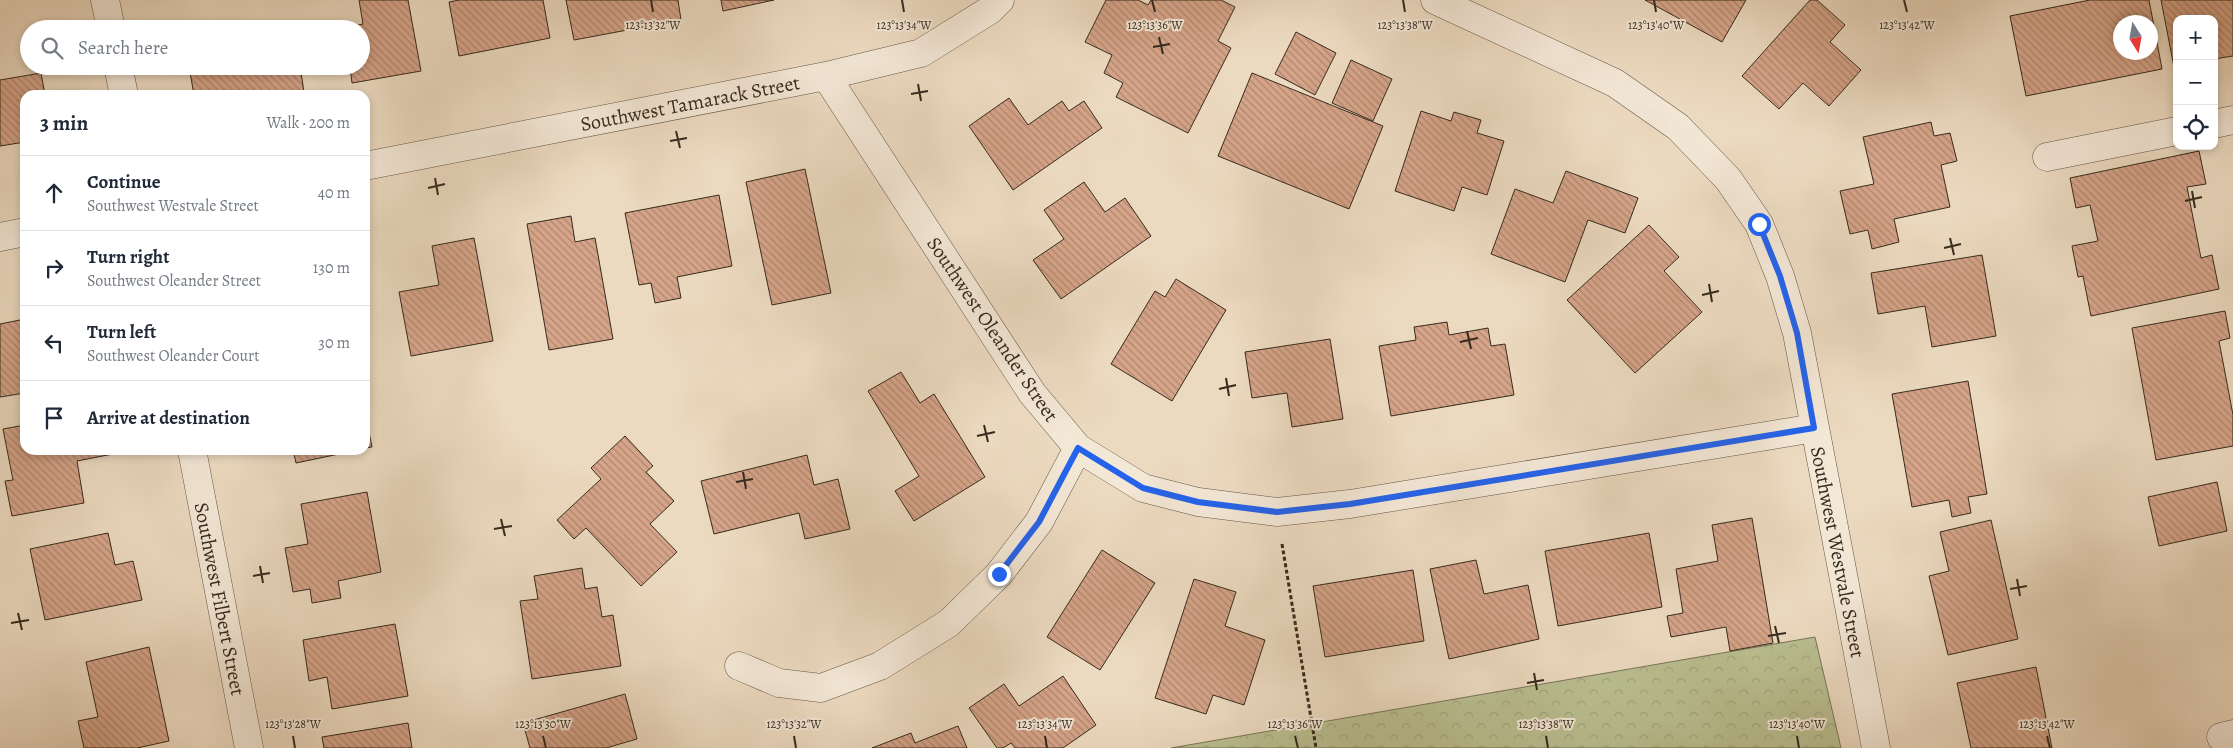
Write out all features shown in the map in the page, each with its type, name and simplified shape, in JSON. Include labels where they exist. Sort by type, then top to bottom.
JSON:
[{"type":"street","points":[[105,0],[109,20]]},
{"type":"street","name":"Southwest Tamarack Street","points":[[370,165],[826,76],[920,53],[990,10],[1000,0]]},
{"type":"street","name":"Southwest Westvale Street","points":[[1435,0],[1615,83],[1678,127],[1728,180],[1759,224],[1780,276],[1797,333],[1876,748]]},
{"type":"street","points":[[120,75],[123,90]]},
{"type":"street","name":"Southwest Oleander Street","points":[[826,76],[1032,393],[1078,448],[1143,488],[1198,502],[1277,512],[1350,504],[1814,428]]},
{"type":"street","points":[[2218,123],[2233,120]]},
{"type":"street","points":[[2046,157],[2173,133]]},
{"type":"street","points":[[0,237],[20,233]]},
{"type":"street","points":[[739,666],[779,683],[822,688],[880,666],[949,623],[999,574],[1039,522],[1078,448]]},
{"type":"street","name":"Southwest Filbert Street","points":[[193,455],[248,748]]},
{"type":"path","points":[[1277,512],[1316,748]]},
{"type":"green space","points":[[1815,637],[1841,748],[1171,748]]},
{"type":"building","points":[[359,0],[408,0],[421,71],[352,83],[351,75],[370,75],[370,20],[362,20]]},
{"type":"building","points":[[459,0],[543,0],[550,38],[459,56],[449,2]]},
{"type":"building","points":[[566,0],[678,0],[681,20],[574,40]]},
{"type":"building","points":[[721,0],[774,0],[723,11]]},
{"type":"building","points":[[1106,0],[1138,0],[1148,5],[1151,0],[1221,0],[1235,7],[1218,41],[1231,48],[1188,133],[1116,97],[1123,83],[1104,73],[1112,55],[1085,42]]},
{"type":"building","points":[[1645,0],[1746,0],[1722,42]]},
{"type":"building","points":[[1810,0],[1817,0],[1845,25],[1830,42],[1861,70],[1829,106],[1803,83],[1779,109],[1742,76]]},
{"type":"building","points":[[2090,0],[2149,0],[2152,15],[2113,15],[2113,60],[2158,60],[2158,48],[2162,69],[2026,96],[2010,16]]},
{"type":"building","points":[[2161,0],[2233,0],[2233,56],[2218,58],[2218,15],[2173,15],[2173,62]]},
{"type":"building","points":[[1296,32],[1336,53],[1315,95],[1275,74]]},
{"type":"building","points":[[1351,60],[1392,79],[1373,121],[1332,103]]},
{"type":"building","points":[[1252,73],[1383,126],[1349,209],[1218,156]]},
{"type":"building","points":[[41,75],[44,90],[20,90],[20,143],[0,146],[0,80]]},
{"type":"building","points":[[191,75],[301,75],[304,90],[193,90]]},
{"type":"building","points":[[1009,98],[1028,125],[1062,101],[1069,111],[1084,101],[1102,128],[1013,190],[969,126]]},
{"type":"building","points":[[1421,111],[1451,121],[1454,112],[1481,120],[1477,133],[1504,141],[1487,195],[1462,187],[1454,211],[1395,191]]},
{"type":"building","points":[[1931,122],[1934,136],[1950,133],[1957,161],[1941,165],[1950,207],[1894,219],[1899,242],[1872,249],[1868,230],[1850,234],[1840,191],[1874,184],[1863,137]]},
{"type":"building","points":[[2199,151],[2206,184],[2187,187],[2201,258],[2212,255],[2219,289],[2091,316],[2083,276],[2078,277],[2072,246],[2098,241],[2090,205],[2076,208],[2070,178]]},
{"type":"building","points":[[805,169],[831,293],[772,305],[746,182]]},
{"type":"building","points":[[1566,171],[1638,198],[1625,233],[1588,220],[1565,282],[1491,254],[1515,189],[1553,203]]},
{"type":"building","points":[[1084,182],[1105,212],[1125,198],[1151,236],[1061,299],[1033,260],[1064,239],[1044,210]]},
{"type":"building","points":[[719,195],[732,266],[677,277],[681,298],[655,303],[651,283],[639,285],[625,213]]},
{"type":"building","points":[[571,216],[575,242],[595,238],[613,339],[549,350],[527,224]]},
{"type":"building","points":[[1649,225],[1679,257],[1664,271],[1702,312],[1635,373],[1567,300]]},
{"type":"building","points":[[474,238],[493,341],[411,356],[399,292],[439,285],[432,246]]},
{"type":"building","points":[[1982,255],[1996,336],[1932,347],[1925,306],[1878,314],[1871,273]]},
{"type":"building","points":[[1176,279],[1226,310],[1172,401],[1111,364],[1155,291],[1165,297]]},
{"type":"building","points":[[2225,311],[2230,338],[2219,341],[2233,415],[2233,446],[2156,460],[2132,328]]},
{"type":"building","points":[[20,320],[20,394],[0,397],[0,324]]},
{"type":"building","points":[[1447,322],[1449,335],[1488,328],[1491,346],[1505,344],[1514,395],[1391,416],[1379,346],[1416,340],[1414,327]]},
{"type":"building","points":[[1330,339],[1343,419],[1292,427],[1287,393],[1252,398],[1245,352]]},
{"type":"building","points":[[901,372],[920,403],[934,394],[985,477],[914,521],[895,491],[919,476],[868,391]]},
{"type":"building","points":[[1968,381],[1987,494],[1968,497],[1971,513],[1952,517],[1949,500],[1912,507],[1892,394]]},
{"type":"building","points":[[20,426],[20,455],[108,455],[77,461],[84,503],[12,516],[5,481],[13,480],[3,429]]},
{"type":"building","points":[[625,436],[653,466],[646,472],[674,501],[650,524],[677,552],[641,586],[586,528],[574,539],[557,520],[601,479],[591,468]]},
{"type":"building","points":[[294,455],[334,455],[296,463]]},
{"type":"building","points":[[807,455],[814,485],[838,479],[850,529],[805,539],[799,513],[714,534],[701,481]]},
{"type":"building","points":[[2217,482],[2227,531],[2159,546],[2148,497]]},
{"type":"building","points":[[367,492],[381,572],[338,581],[341,598],[312,603],[310,589],[293,592],[285,548],[308,544],[301,504]]},
{"type":"building","points":[[1752,518],[1773,643],[1730,651],[1726,627],[1671,637],[1667,616],[1683,613],[1676,569],[1718,561],[1712,525]]},
{"type":"building","points":[[1991,520],[2018,639],[1948,655],[1929,576],[1949,571],[1940,532]]},
{"type":"building","points":[[108,533],[115,565],[133,561],[142,600],[45,620],[30,549]]},
{"type":"building","points":[[1649,533],[1662,607],[1558,626],[1545,551]]},
{"type":"building","points":[[1102,550],[1155,583],[1100,670],[1047,637]]},
{"type":"building","points":[[1476,560],[1484,594],[1528,585],[1539,639],[1449,659],[1430,569]]},
{"type":"building","points":[[582,568],[585,589],[597,587],[602,617],[613,615],[621,666],[532,679],[520,601],[538,599],[534,576]]},
{"type":"building","points":[[1413,570],[1424,641],[1325,657],[1313,586]]},
{"type":"building","points":[[1194,579],[1236,592],[1225,626],[1265,640],[1244,705],[1213,695],[1206,714],[1155,698]]},
{"type":"building","points":[[395,624],[408,696],[332,709],[327,677],[309,681],[303,640]]},
{"type":"building","points":[[149,647],[169,741],[137,748],[84,748],[78,721],[98,717],[86,662]]},
{"type":"building","points":[[2036,667],[2052,748],[1971,748],[1957,683]]},
{"type":"building","points":[[1063,676],[1096,725],[1063,748],[1015,748],[1011,743],[1003,748],[997,748],[969,708],[1004,684],[1019,706]]},
{"type":"building","points":[[625,694],[637,739],[606,748],[530,748],[523,723]]},
{"type":"building","points":[[408,723],[412,748],[324,748],[322,737]]},
{"type":"building","points":[[958,726],[967,748],[872,748],[911,733],[915,743]]},
{"type":"route","points":[[999,574],[1039,522],[1078,448],[1143,488],[1198,502],[1277,512],[1350,504],[1814,428],[1797,333],[1780,276],[1759,224]]}]
